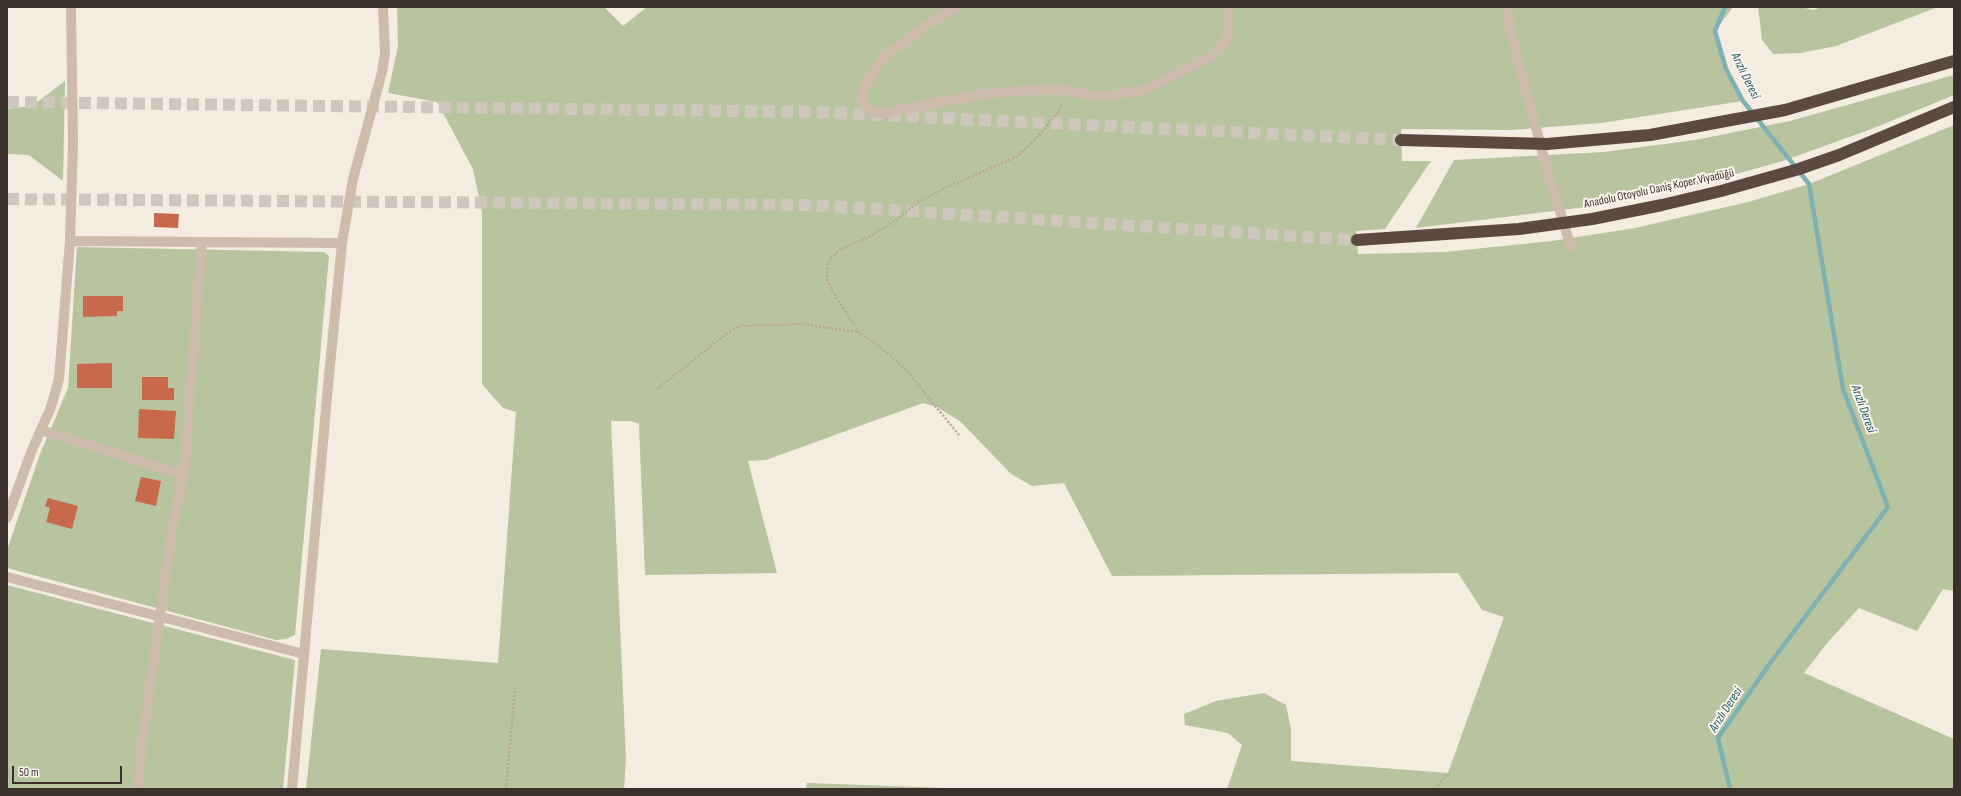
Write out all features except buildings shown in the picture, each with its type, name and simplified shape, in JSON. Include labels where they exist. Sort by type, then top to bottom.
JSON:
[{"type":"highway","points":[[1401,140],[1547,144],[1650,135],[1785,110],[1954,61]]},
{"type":"highway","name":"Anadolu Otoyolu Daniş Koper Viyadüğü","points":[[1357,240],[1519,229],[1592,219],[1662,205],[1721,191],[1799,169],[1839,155],[1954,107]]},
{"type":"street","points":[[7,518],[51,407],[60,379],[70,241],[73,144],[71,7]]},
{"type":"street","points":[[292,789],[342,244],[353,179],[383,65],[385,53],[383,7]]},
{"type":"street","points":[[958,7],[935,19],[887,55],[878,65],[863,89],[862,100],[866,108],[875,113],[885,114],[985,94],[1041,89],[1067,90],[1105,97],[1146,89],[1213,55],[1222,46],[1228,35],[1228,7]]},
{"type":"street","points":[[1507,7],[1512,36],[1546,166],[1571,247]]},
{"type":"street","points":[[70,241],[342,244]]},
{"type":"street","points":[[138,789],[142,745],[172,529],[184,475],[202,242]]},
{"type":"street","points":[[41,430],[184,475]]},
{"type":"street","points":[[7,576],[304,654]]},
{"type":"path","points":[[959,435],[905,369],[889,354],[858,332],[832,290],[827,278],[827,267],[831,258],[840,250],[868,237],[890,224],[920,201],[943,189],[1016,157],[1033,142],[1058,112],[1067,90]]},
{"type":"path","points":[[657,389],[728,332],[739,326],[801,324],[858,332]]},
{"type":"path","points":[[506,789],[515,688]]},
{"type":"path","points":[[1435,789],[1448,773]]},
{"type":"green space","points":[[397,7],[604,7],[623,26],[647,7],[1733,7],[1715,31],[1726,69],[1743,101],[1601,123],[1512,130],[1401,129],[1402,161],[1431,161],[1385,229],[1356,231],[1358,254],[1445,252],[1552,241],[1635,228],[1748,202],[1809,184],[1954,125],[1954,591],[1943,589],[1917,631],[1859,608],[1828,642],[1804,673],[1954,739],[1954,789],[1227,789],[1242,745],[1228,733],[1185,725],[1184,714],[1216,701],[1264,693],[1286,705],[1291,729],[1291,761],[1448,773],[1504,617],[1482,610],[1458,573],[1112,576],[1064,483],[1032,486],[1011,474],[961,422],[937,407],[923,403],[766,460],[748,461],[777,573],[645,575],[639,424],[631,421],[611,421],[626,759],[624,789],[306,789],[321,649],[498,663],[516,412],[503,408],[482,384],[482,212],[473,169],[437,102],[388,93],[398,46]]},
{"type":"green space","points":[[1758,7],[1801,7],[1813,10],[1822,7],[1938,7],[1836,46],[1801,53],[1773,54],[1762,40]]},
{"type":"green space","points":[[1954,75],[1954,95],[1874,128],[1783,161],[1693,186],[1602,205],[1416,228],[1454,160],[1604,152],[1695,140],[1790,121]]},
{"type":"green space","points":[[65,81],[63,181],[29,155],[7,154],[7,109],[32,106]]},
{"type":"green space","points":[[77,247],[324,252],[329,256],[295,635],[286,639],[276,640],[7,568],[7,550],[40,454],[68,388]]},
{"type":"green space","points":[[7,585],[295,660],[283,789],[7,789]]},
{"type":"green space","points":[[807,783],[974,789],[806,789]]},
{"type":"waterway","name":"Arızlı Deresi","points":[[1725,7],[1715,31],[1726,69],[1743,101],[1809,184],[1843,389],[1888,507],[1768,666],[1718,738],[1730,789]]},
{"type":"tunnel","points":[[7,102],[814,112],[1401,140]]},
{"type":"tunnel","points":[[7,199],[813,205],[1357,240]]}]
